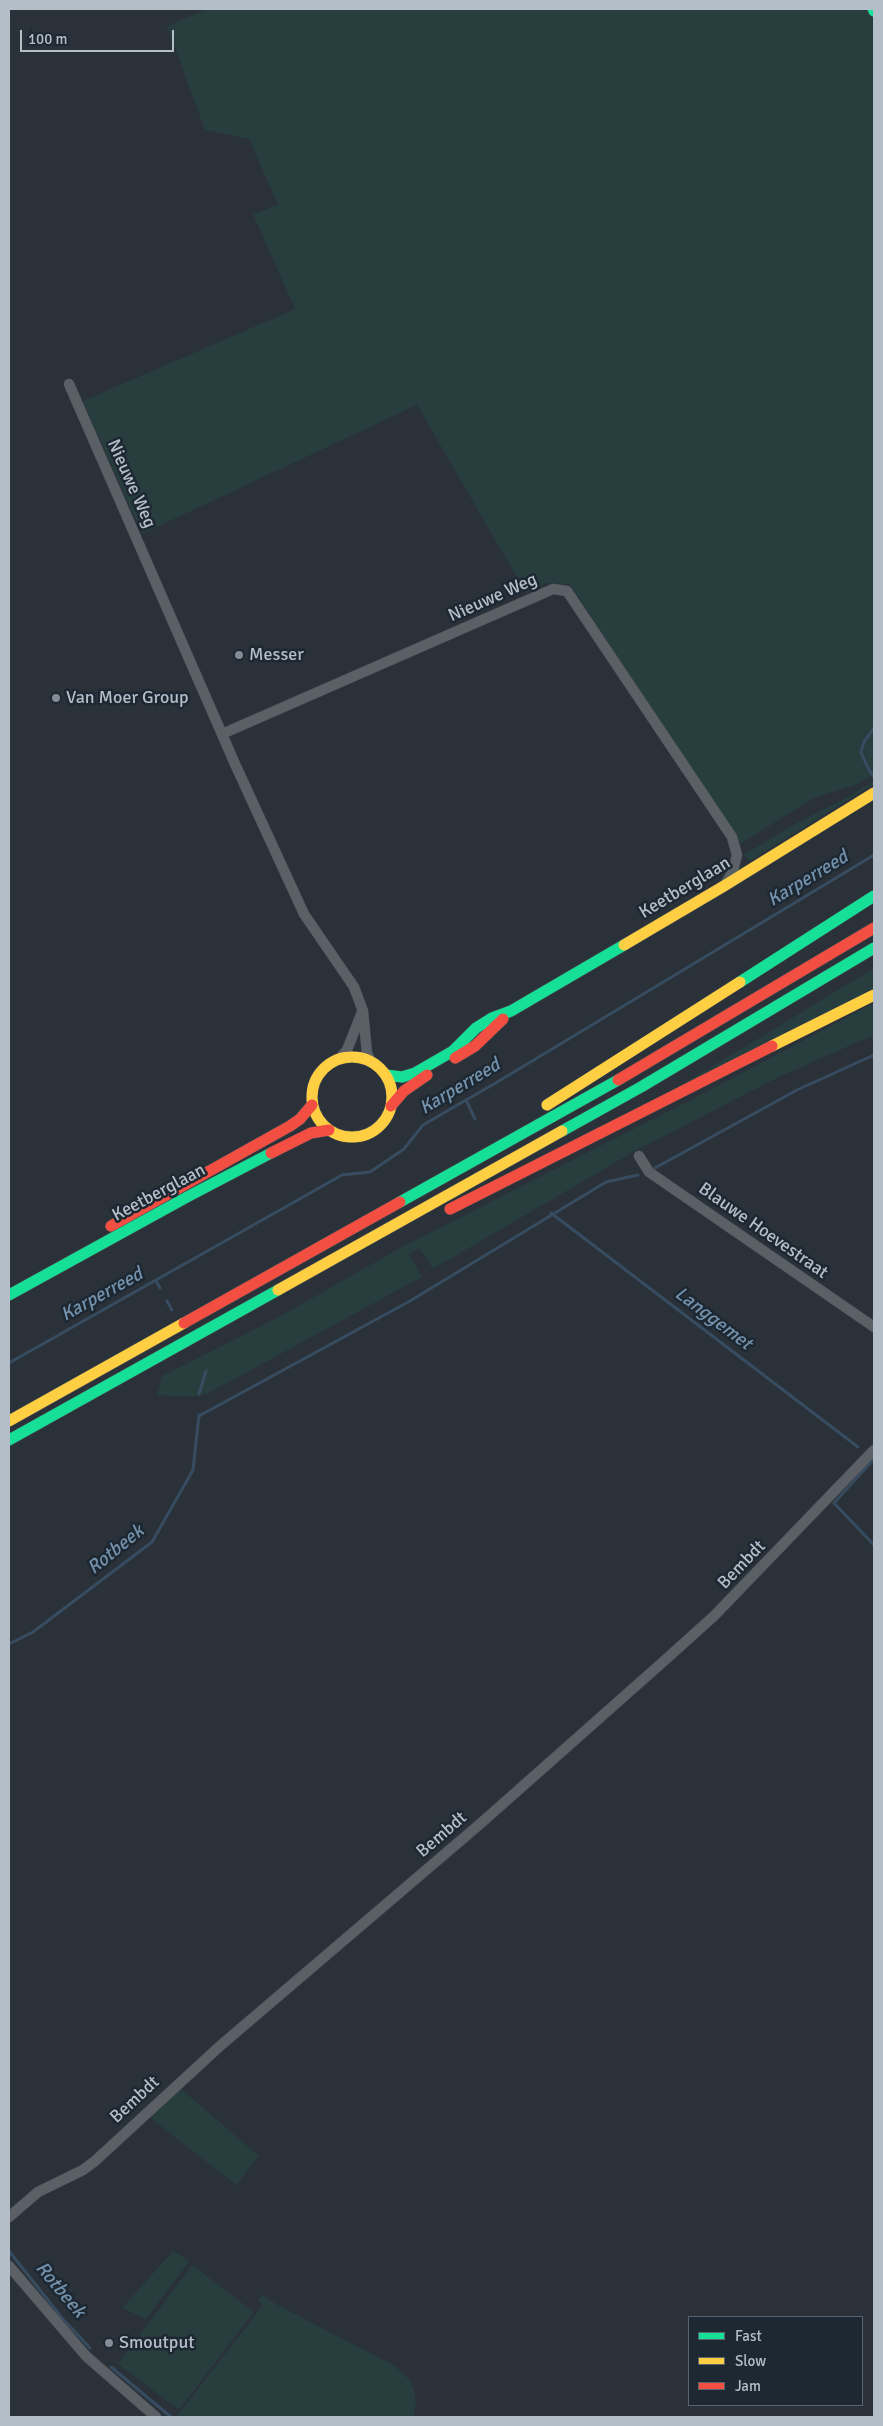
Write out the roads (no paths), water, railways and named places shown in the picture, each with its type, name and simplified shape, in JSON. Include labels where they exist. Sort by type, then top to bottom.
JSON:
[{"type":"main road","name":"Keetberglaan","points":[[386,1075],[402,1077],[415,1073],[453,1051],[476,1028],[492,1018],[511,1011],[724,886],[874,793]]},
{"type":"main road","points":[[475,1160],[495,1137],[592,1078],[874,896]]},
{"type":"main road","points":[[9,1421],[633,1072],[874,928]]},
{"type":"main road","points":[[9,1440],[649,1082],[874,948]]},
{"type":"main road","points":[[442,1213],[874,995]]},
{"type":"main road","name":"Keetberglaan","points":[[391,1106],[404,1091],[475,1046],[511,1011]]},
{"type":"main road","points":[[355,1057],[371,1062],[386,1075],[391,1089],[391,1106],[379,1126],[366,1134],[347,1137],[328,1130],[318,1119],[312,1105],[312,1095],[316,1079],[326,1067],[338,1059],[355,1057]]},
{"type":"main road","name":"Keetberglaan","points":[[9,1284],[290,1126],[312,1105]]},
{"type":"main road","name":"Keetberglaan","points":[[9,1295],[187,1197],[311,1133],[328,1130]]},
{"type":"main road","points":[[392,1227],[416,1226],[425,1221]]},
{"type":"street","name":"Nieuwe Weg","points":[[69,384],[222,734],[304,914],[354,987],[363,1011],[367,1053],[371,1062]]},
{"type":"street","name":"Nieuwe Weg","points":[[222,734],[538,595],[553,589],[567,591],[732,837],[737,855],[734,871],[724,886]]},
{"type":"street","points":[[338,1059],[347,1050],[363,1011]]},
{"type":"street","name":"Blauwe Hoevestraat","points":[[640,1156],[649,1172],[874,1327]]},
{"type":"street","name":"Bembdt","points":[[9,2217],[38,2192],[83,2170],[220,2046],[472,1830],[664,1661],[714,1616],[874,1450]]},
{"type":"street","points":[[9,2266],[86,2356],[156,2417]]},
{"type":"waterway","points":[[873,776],[861,752],[864,742],[874,728]]},
{"type":"waterway","name":"Karperreed","points":[[9,1363],[342,1175],[370,1172],[404,1149],[423,1125],[874,855]]},
{"type":"waterway","points":[[655,1168],[797,1090],[874,1055]]},
{"type":"waterway","name":"Langgemet","points":[[466,1100],[475,1119]]},
{"type":"waterway","points":[[199,1416],[410,1301],[606,1182],[638,1175]]},
{"type":"waterway","name":"Langgemet","points":[[551,1213],[858,1447]]},
{"type":"waterway","name":"Rotbeek","points":[[156,1281],[160,1288]]},
{"type":"waterway","name":"Rotbeek","points":[[167,1301],[172,1310]]},
{"type":"waterway","name":"Rotbeek","points":[[199,1394],[206,1371]]},
{"type":"waterway","name":"Rotbeek","points":[[9,1644],[33,1632],[152,1542],[193,1470],[199,1415]]},
{"type":"waterway","name":"Langgemet","points":[[874,1459],[834,1503],[874,1545]]},
{"type":"waterway","name":"Rotbeek","points":[[9,2251],[62,2318],[90,2348]]},
{"type":"waterway","name":"Rotbeek","points":[[111,2367],[171,2417]]},
{"type":"place","name":"Messer","points":[[239,655]]},
{"type":"place","name":"Van Moer Group","points":[[56,698]]},
{"type":"place","name":"Smoutput","points":[[109,2343]]}]
